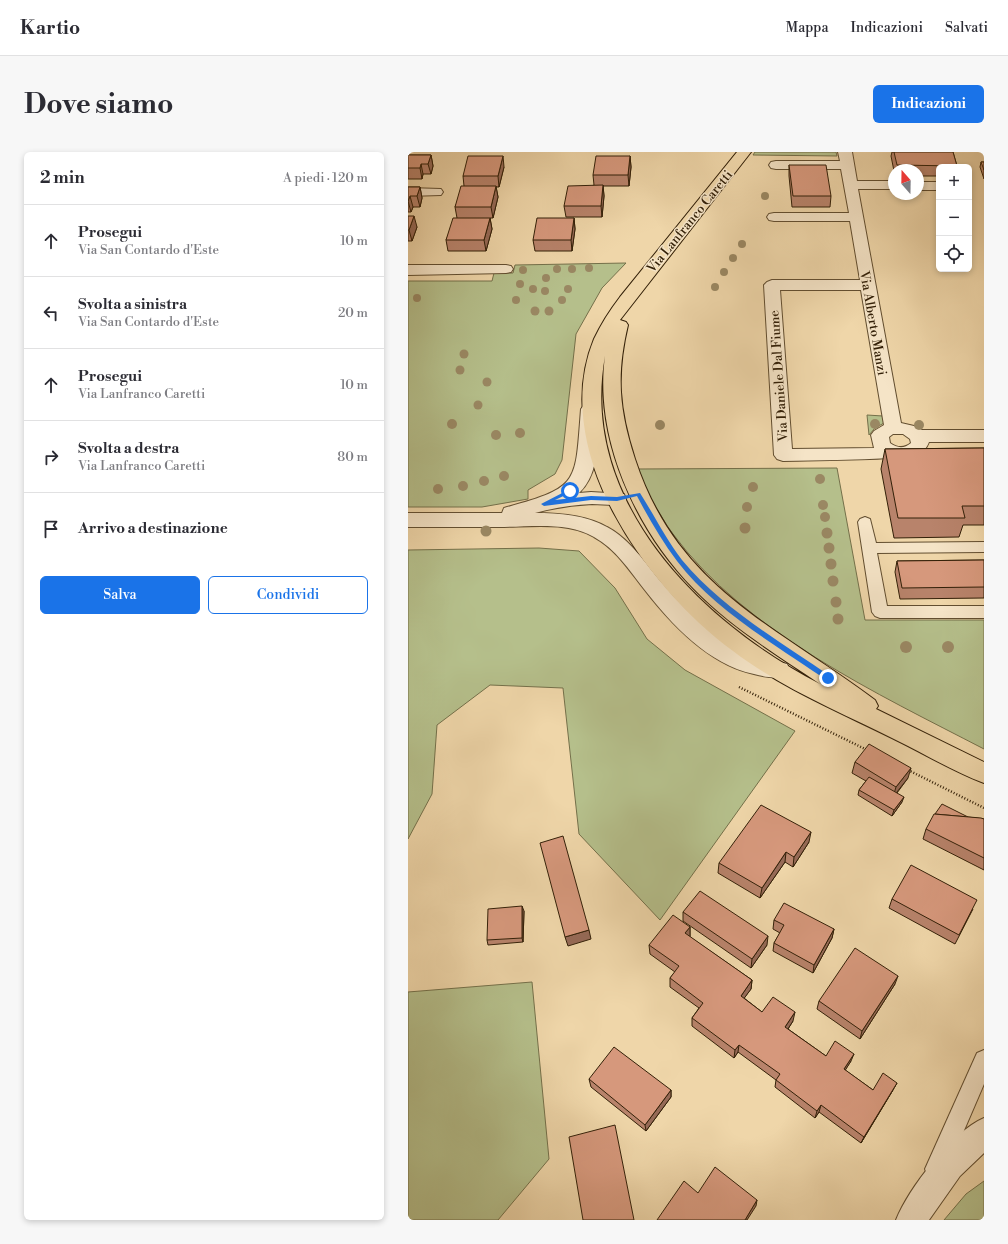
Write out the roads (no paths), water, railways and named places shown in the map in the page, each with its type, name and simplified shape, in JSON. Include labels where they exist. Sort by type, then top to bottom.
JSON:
[{"type":"main road","name":"Via Lanfranco Caretti","points":[[744,152],[634,289],[609,323],[602,341],[593,376],[592,394],[599,452],[617,499],[643,547],[678,591],[721,630],[779,670],[844,706],[896,729],[984,773]]},
{"type":"main road","name":"Via Lanfranco Caretti","points":[[634,289],[620,325],[615,346],[611,386],[622,450],[638,494],[655,524],[680,561],[720,602],[756,629],[857,698],[896,729]]},
{"type":"main road","points":[[617,499],[638,494]]},
{"type":"street","name":"Via Alberto Manzi","points":[[776,165],[846,159],[892,428]]},
{"type":"street","points":[[851,185],[888,186]]},
{"type":"street","points":[[924,186],[936,186]]},
{"type":"street","points":[[408,192],[436,192]]},
{"type":"street","points":[[774,217],[856,217]]},
{"type":"street","points":[[408,270],[506,269]]},
{"type":"street","name":"Via Daniele Dal Fiume","points":[[868,285],[772,285],[783,455],[874,454],[892,452]]},
{"type":"street","points":[[544,504],[570,491],[581,477],[585,465],[592,394]]},
{"type":"street","points":[[918,436],[920,443],[916,450],[902,453],[892,452],[884,448],[879,439],[883,431],[892,428],[903,428],[918,436],[984,436]]},
{"type":"street","points":[[459,520],[502,516],[544,504],[591,498],[617,499]]},
{"type":"street","points":[[569,522],[594,516],[617,499]]},
{"type":"street","points":[[408,520],[569,522],[593,528],[617,542],[655,589],[706,639],[727,655],[745,664],[779,670]]},
{"type":"street","points":[[915,1213],[949,1165],[984,1133]]},
{"type":"lane","points":[[865,522],[880,612],[984,612]]},
{"type":"lane","points":[[869,548],[984,547]]},
{"type":"lane","points":[[915,1213],[984,1060]]}]
